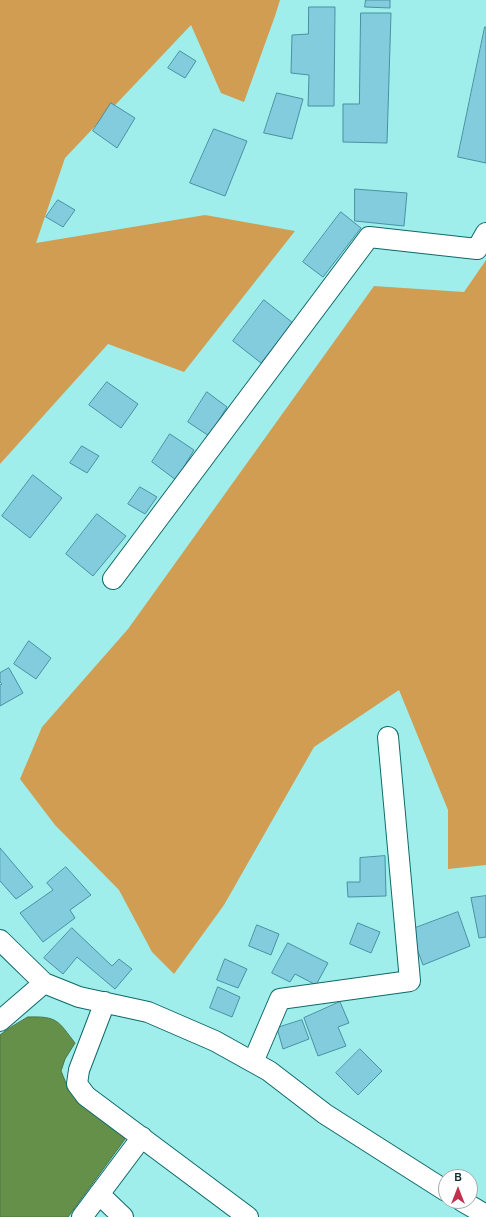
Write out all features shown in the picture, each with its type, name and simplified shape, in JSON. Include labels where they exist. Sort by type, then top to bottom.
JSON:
[{"type":"street","points":[[113,579],[369,237],[477,250],[486,233]]},
{"type":"street","points":[[253,1062],[280,999],[410,981],[388,736]]},
{"type":"street","points":[[0,940],[44,983],[79,997],[148,1012],[215,1041],[253,1062],[269,1071],[325,1114],[438,1186]]},
{"type":"street","points":[[0,1021],[44,983]]},
{"type":"street","points":[[105,1002],[79,1070],[77,1084],[86,1096],[248,1217]]},
{"type":"street","points":[[82,1217],[142,1138]]},
{"type":"street","points":[[99,1194],[123,1217]]},
{"type":"street","points":[[476,1209],[486,1215]]},
{"type":"shaded area","points":[[0,0],[280,0],[244,102],[221,93],[191,25],[65,158],[36,243],[205,215],[295,231],[184,372],[108,344],[0,464]]},
{"type":"shaded area","points":[[486,260],[486,865],[448,869],[448,810],[399,690],[314,747],[224,905],[174,974],[152,952],[119,890],[55,825],[20,779],[42,727],[128,629],[374,286],[464,292]]},
{"type":"shaded area","points":[[28,1017],[52,1019],[61,1025],[75,1043],[65,1059],[61,1071],[68,1088],[128,1135],[68,1217],[0,1217],[0,1035]]},
{"type":"building","points":[[366,0],[390,0],[390,8],[365,7]]},
{"type":"building","points":[[309,7],[335,7],[334,106],[308,106],[309,75],[291,73],[292,35],[308,34]]},
{"type":"building","points":[[361,13],[391,13],[387,143],[343,142],[343,104],[359,104]]},
{"type":"building","points":[[486,27],[486,163],[458,157]]},
{"type":"building","points":[[180,51],[196,61],[185,78],[168,68]]},
{"type":"building","points":[[277,93],[303,99],[292,139],[264,133]]},
{"type":"building","points":[[111,103],[135,118],[117,148],[93,131]]},
{"type":"building","points":[[214,129],[247,141],[225,196],[190,183]]},
{"type":"building","points":[[355,189],[407,193],[404,226],[355,221]]},
{"type":"building","points":[[58,200],[75,210],[63,227],[46,217]]},
{"type":"building","points":[[341,212],[361,228],[323,277],[303,262]]},
{"type":"building","points":[[264,300],[293,323],[261,363],[233,341]]},
{"type":"building","points":[[107,382],[138,404],[121,428],[89,405]]},
{"type":"building","points":[[207,392],[227,407],[209,436],[188,422]]},
{"type":"building","points":[[170,434],[194,450],[176,480],[152,462]]},
{"type":"building","points":[[82,446],[99,456],[87,473],[70,463]]},
{"type":"building","points":[[33,475],[62,498],[30,538],[2,516]]},
{"type":"building","points":[[140,487],[157,497],[145,514],[128,504]]},
{"type":"building","points":[[97,514],[126,536],[93,576],[66,554]]},
{"type":"building","points":[[29,641],[51,658],[36,679],[14,664]]},
{"type":"building","points":[[9,668],[23,693],[0,706],[0,685],[2,684],[0,682],[0,673]]},
{"type":"building","points":[[0,848],[33,887],[16,899],[0,881]]},
{"type":"building","points":[[385,856],[386,896],[348,897],[347,882],[360,882],[360,858]]},
{"type":"building","points":[[66,867],[91,895],[70,910],[75,918],[43,942],[20,913],[53,890],[47,883]]},
{"type":"building","points":[[486,896],[486,937],[479,938],[471,898]]},
{"type":"building","points":[[458,912],[470,946],[423,965],[410,930]]},
{"type":"building","points":[[358,923],[380,932],[371,953],[350,944]]},
{"type":"building","points":[[257,925],[279,934],[271,955],[249,946]]},
{"type":"building","points":[[72,928],[112,966],[119,959],[132,969],[115,989],[77,957],[63,974],[44,958]]},
{"type":"building","points":[[288,943],[328,963],[316,985],[295,974],[290,982],[272,973]]},
{"type":"building","points":[[225,959],[247,969],[238,988],[217,980]]},
{"type":"building","points":[[218,987],[240,997],[232,1017],[210,1008]]},
{"type":"building","points":[[340,1002],[349,1023],[338,1027],[346,1046],[318,1056],[304,1018]]},
{"type":"building","points":[[302,1020],[309,1039],[283,1049],[277,1028]]},
{"type":"building","points":[[360,1049],[382,1071],[358,1095],[336,1073]]}]
